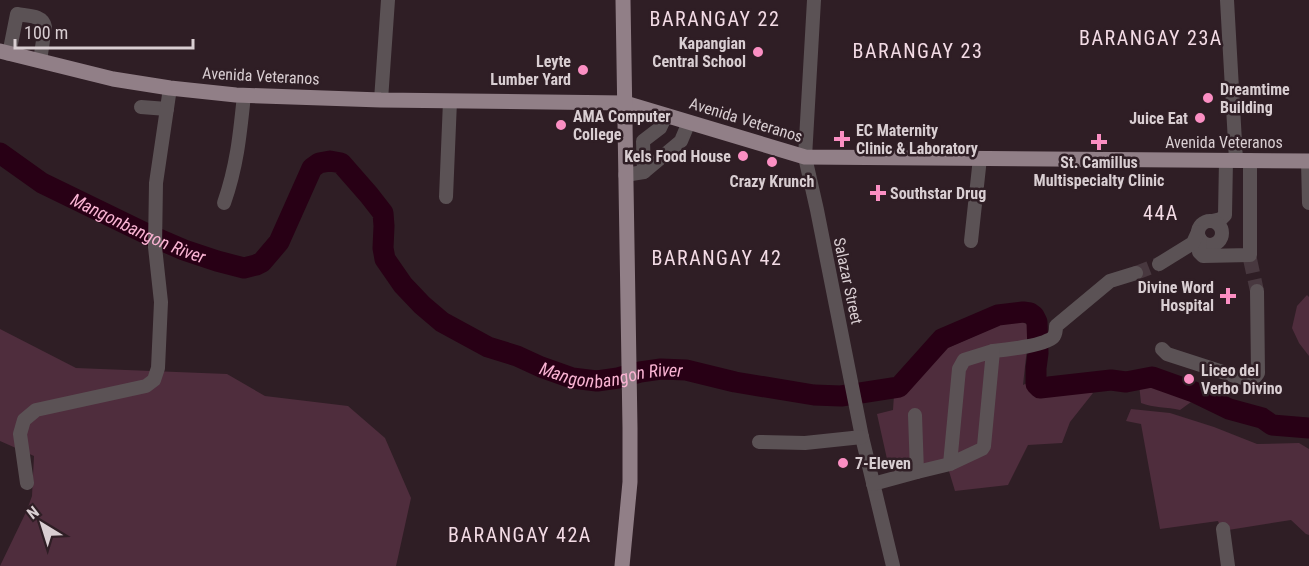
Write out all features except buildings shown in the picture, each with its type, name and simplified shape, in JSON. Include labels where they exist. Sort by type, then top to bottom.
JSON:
[{"type":"main road","points":[[622,566],[630,482],[623,0]]},
{"type":"main road","name":"Avenida Veteranos","points":[[5,53],[97,76],[170,88],[244,95],[381,100],[625,103],[804,157],[1308,161]]},
{"type":"main road","points":[[624,74],[630,92],[642,108]]},
{"type":"street","points":[[381,100],[388,0]]},
{"type":"street","name":"Salazar Street","points":[[814,0],[804,157],[852,378],[862,437],[892,566]]},
{"type":"street","points":[[1227,0],[1237,160],[1250,257],[1203,256],[1199,252],[1199,228],[1205,222],[1221,219],[1225,215],[1237,160]]},
{"type":"street","points":[[5,53],[17,7],[44,22],[40,61]]},
{"type":"street","points":[[27,483],[20,434],[24,420],[36,410],[146,386],[154,380],[158,368],[161,302],[155,247],[156,183],[170,88]]},
{"type":"street","points":[[224,203],[238,154],[244,95]]},
{"type":"street","points":[[446,197],[450,101]]},
{"type":"street","points":[[141,107],[167,110]]},
{"type":"street","points":[[644,172],[643,141],[660,128],[666,115]]},
{"type":"street","points":[[625,175],[644,172],[681,141],[689,122]]},
{"type":"street","points":[[971,241],[980,158]]},
{"type":"street","points":[[1308,161],[1309,203]]},
{"type":"street","points":[[1199,235],[1206,244],[1210,245],[1220,240],[1221,228],[1212,221]]},
{"type":"street","points":[[1159,264],[1193,243],[1199,235]]},
{"type":"street","points":[[950,464],[959,369],[964,360],[993,351],[1030,346],[1052,339],[1056,326],[1110,281],[1136,273]]},
{"type":"street","points":[[1162,349],[1167,354],[1238,377],[1250,379],[1255,377],[1258,373],[1257,291]]},
{"type":"street","points":[[873,484],[950,464],[978,452],[984,446],[993,351]]},
{"type":"street","points":[[915,416],[916,472]]},
{"type":"street","points":[[759,442],[805,443],[862,437]]},
{"type":"street","points":[[1223,529],[1228,566]]},
{"type":"shaded area","points":[[0,146],[45,177],[39,187],[0,159]]},
{"type":"shaded area","points":[[1307,295],[1309,297],[1309,356],[1299,343],[1292,328],[1297,306]]},
{"type":"shaded area","points":[[1015,318],[1028,325],[1023,385],[1029,382],[1034,372],[1093,393],[1070,422],[1062,443],[1028,445],[1008,485],[955,491],[948,468],[897,477],[889,468],[877,414],[893,410],[894,395],[934,354]]},
{"type":"shaded area","points":[[0,329],[76,368],[227,374],[265,396],[348,406],[385,438],[411,498],[396,566],[0,566],[32,496],[34,456],[0,441]]},
{"type":"shaded area","points":[[1150,373],[1161,381],[1193,394],[1231,403],[1239,413],[1239,420],[1191,402],[1180,410],[1141,403],[1139,384],[1141,375]]},
{"type":"shaded area","points":[[1131,409],[1170,413],[1257,444],[1299,443],[1309,449],[1309,535],[1291,520],[1222,531],[1218,521],[1160,529],[1141,424],[1126,421]]},
{"type":"waterway","name":"Mangonbangon River","points":[[0,153],[42,183],[149,235],[184,250],[244,268],[262,262],[279,242],[312,168],[319,163],[330,161],[341,163],[383,213],[385,259],[403,285],[422,305],[442,322],[488,347],[572,378],[597,381],[661,369],[686,370],[735,382],[814,395],[841,396],[899,387],[942,339],[998,315],[1023,312],[1030,313],[1037,322],[1036,384],[1040,388],[1111,380],[1126,382],[1152,377],[1194,392],[1229,409],[1262,418],[1272,425],[1309,428]]},
{"type":"tunnel","points":[[1250,259],[1257,291]]},
{"type":"tunnel","points":[[1136,273],[1159,264]]},
{"type":"place","name":"Kapangian Central School","points":[[758,52]]},
{"type":"place","name":"Leyte Lumber Yard","points":[[583,70]]},
{"type":"place","name":"Dreamtime Building","points":[[1208,98]]},
{"type":"place","name":"Juice Eat","points":[[1200,118]]},
{"type":"place","name":"AMA Computer College","points":[[561,125]]},
{"type":"place","name":"EC Maternity Clinic & Laboratory","points":[[842,139]]},
{"type":"place","name":"St. Camillus Multispecialty Clinic","points":[[1099,142]]},
{"type":"place","name":"Kels Food House","points":[[743,156]]},
{"type":"place","name":"Crazy Krunch","points":[[772,162]]},
{"type":"place","name":"Southstar Drug","points":[[878,193]]},
{"type":"place","name":"Divine Word Hospital","points":[[1228,296]]},
{"type":"place","name":"Liceo del Verbo Divino","points":[[1189,379]]},
{"type":"place","name":"7-Eleven","points":[[843,463]]},
{"type":"district","name":"BARANGAY 22","points":[[715,19]]},
{"type":"district","name":"BARANGAY 23A","points":[[1151,38]]},
{"type":"district","name":"BARANGAY 23","points":[[918,51]]},
{"type":"district","name":"44A","points":[[1161,213]]},
{"type":"district","name":"BARANGAY 42","points":[[717,258]]},
{"type":"district","name":"BARANGAY 42A","points":[[520,535]]}]
